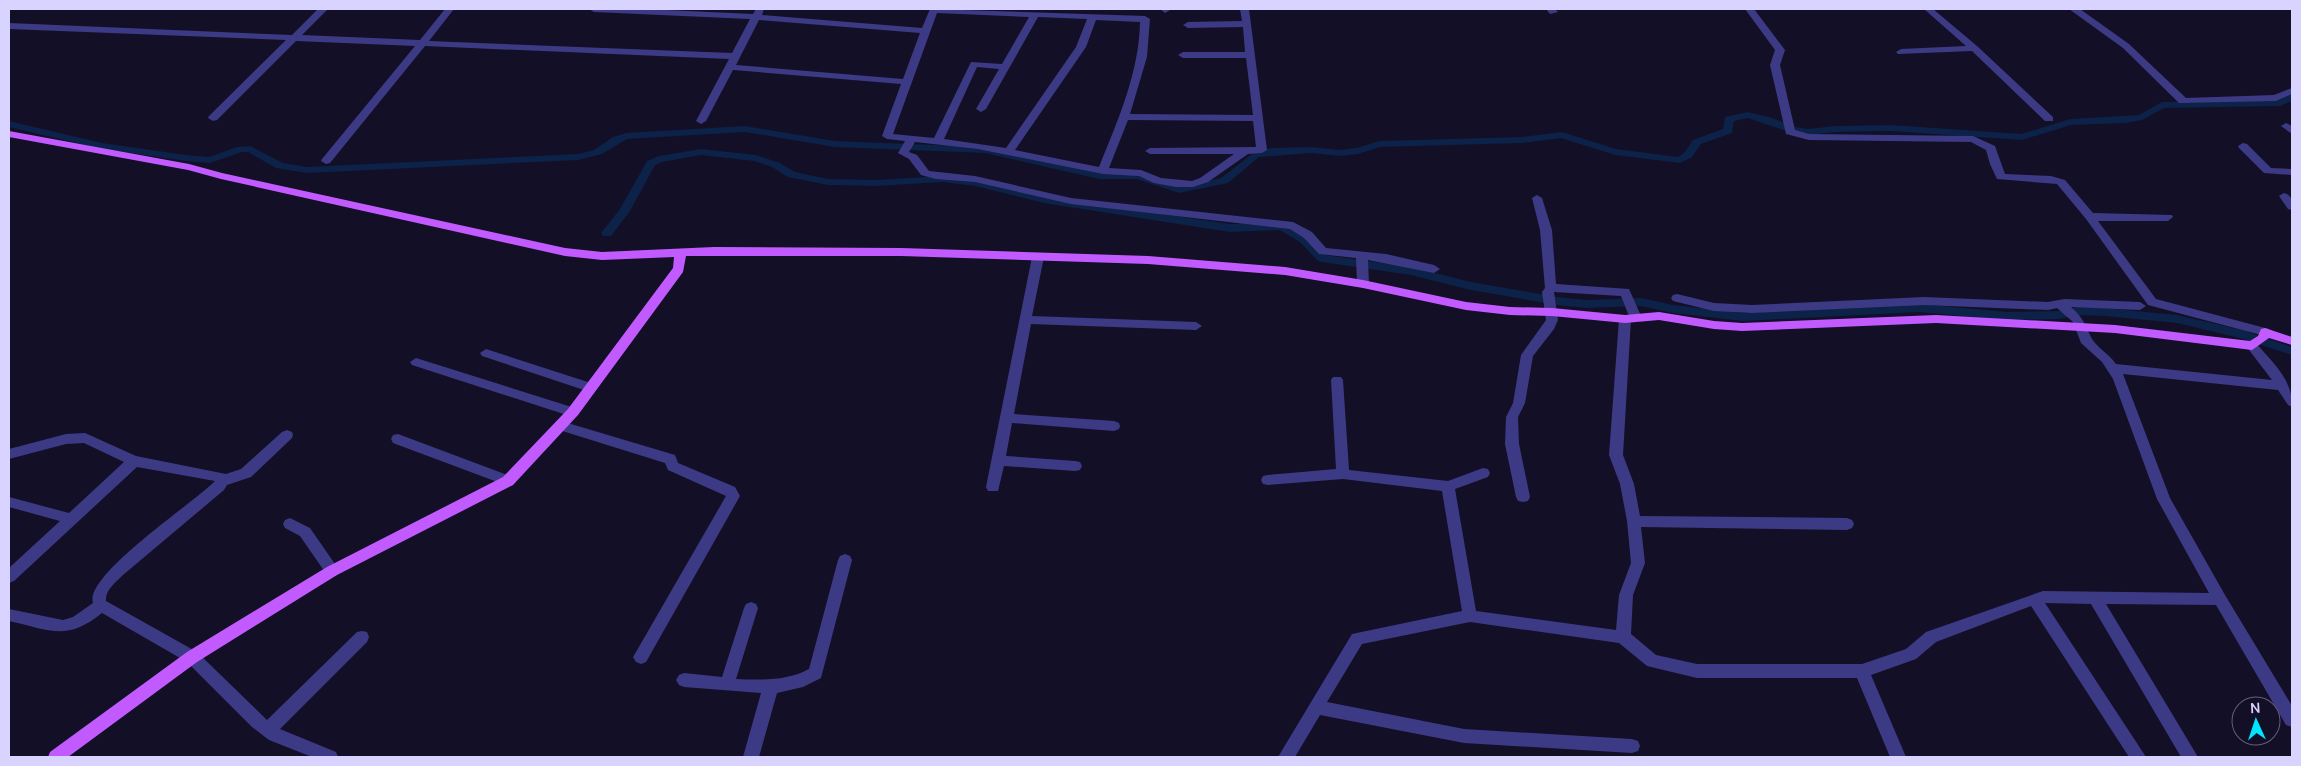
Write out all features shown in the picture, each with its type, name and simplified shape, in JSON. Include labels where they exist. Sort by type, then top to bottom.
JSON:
[{"type":"main road","points":[[9,134],[189,167],[221,176],[565,252],[602,256],[714,251],[891,252],[1158,260],[1363,278],[1466,306],[1510,311],[1550,308],[1661,317],[1714,325],[1746,327],[1934,315],[2081,324],[2259,340],[2292,341]]},
{"type":"main road","points":[[56,757],[192,657],[332,571],[508,481],[573,412],[679,269],[680,254]]},
{"type":"street","points":[[213,118],[323,9]]},
{"type":"street","points":[[326,161],[450,9]]},
{"type":"street","points":[[594,9],[758,13],[927,31]]},
{"type":"street","points":[[1103,171],[1124,117],[1140,67],[1146,21],[1143,18],[1092,16],[1056,12],[1035,14],[934,9],[887,136],[1009,152],[1103,171],[1141,173],[1158,181],[1176,184],[1193,184],[1217,173],[1245,151]]},
{"type":"street","points":[[1150,151],[1262,150],[1245,9]]},
{"type":"street","points":[[1750,9],[1780,50],[1775,64],[1790,132],[1809,137],[1973,139],[1991,148],[1994,164],[2001,177],[2056,179],[2061,182],[2090,217],[2152,302],[2259,340],[2292,402]]},
{"type":"street","points":[[1928,9],[1974,48],[2048,119]]},
{"type":"street","points":[[2074,9],[2126,46],[2183,101],[2276,98],[2292,91]]},
{"type":"street","points":[[701,121],[758,13]]},
{"type":"street","points":[[981,109],[1035,14]]},
{"type":"street","points":[[1009,152],[1081,47],[1092,16]]},
{"type":"street","points":[[1188,25],[1247,24]]},
{"type":"street","points":[[9,26],[736,56]]},
{"type":"street","points":[[1901,52],[1974,48]]},
{"type":"street","points":[[1183,56],[1250,55]]},
{"type":"street","points":[[937,142],[974,64],[1005,67]]},
{"type":"street","points":[[730,67],[908,82]]},
{"type":"street","points":[[1124,117],[1257,118]]},
{"type":"street","points":[[911,140],[903,153],[913,157],[925,173],[936,176],[975,179],[1070,200],[1221,219],[1278,223],[1293,226],[1308,235],[1323,250],[1386,258],[1434,270]]},
{"type":"street","points":[[2243,146],[2268,171],[2292,172]]},
{"type":"street","points":[[2284,196],[2292,207]]},
{"type":"street","points":[[1523,497],[1512,444],[1512,417],[1519,404],[1527,355],[1550,326],[1546,230],[1537,198]]},
{"type":"street","points":[[2090,217],[2168,217]]},
{"type":"street","points":[[1362,256],[1363,278]]},
{"type":"street","points":[[993,487],[1038,257]]},
{"type":"street","points":[[1549,290],[1625,292],[1631,315],[1616,455],[1627,484],[1634,521],[1638,563],[1626,595],[1622,637]]},
{"type":"street","points":[[1677,298],[1714,306],[1752,309],[1924,302],[2048,306],[2140,306]]},
{"type":"street","points":[[1924,302],[1934,315]]},
{"type":"street","points":[[2062,306],[2081,324],[2085,340],[2106,359],[2119,378],[2164,499],[2220,599],[2292,720]]},
{"type":"street","points":[[1026,320],[1196,326]]},
{"type":"street","points":[[486,353],[590,387]]},
{"type":"street","points":[[416,362],[573,412]]},
{"type":"street","points":[[2112,368],[2283,386]]},
{"type":"street","points":[[1337,380],[1343,474]]},
{"type":"street","points":[[1006,418],[1114,426]]},
{"type":"street","points":[[561,426],[670,459],[673,466],[730,491],[733,496],[641,657]]},
{"type":"street","points":[[287,436],[246,474],[222,481],[219,486],[115,574],[100,592],[98,600],[101,605],[192,657],[268,730],[330,757]]},
{"type":"street","points":[[9,454],[66,439],[89,439],[134,461],[221,477],[222,481]]},
{"type":"street","points":[[398,439],[508,481]]},
{"type":"street","points":[[9,577],[134,461]]},
{"type":"street","points":[[998,461],[1075,466]]},
{"type":"street","points":[[1268,480],[1343,474],[1448,486],[1483,473]]},
{"type":"street","points":[[1448,486],[1470,616]]},
{"type":"street","points":[[9,502],[72,519]]},
{"type":"street","points":[[1634,521],[1847,524]]},
{"type":"street","points":[[290,524],[305,532],[332,571]]},
{"type":"street","points":[[684,680],[771,687],[809,678],[816,673],[845,560]]},
{"type":"street","points":[[2095,598],[2190,757]]},
{"type":"street","points":[[1286,757],[1358,639],[1470,616],[1622,637],[1652,661],[1697,671],[1862,671],[1911,654],[1932,637],[2034,599],[2220,599]]},
{"type":"street","points":[[2034,599],[2138,757]]},
{"type":"street","points":[[9,615],[70,626],[78,623],[101,605]]},
{"type":"street","points":[[727,684],[751,608]]},
{"type":"street","points":[[268,730],[362,637]]},
{"type":"street","points":[[1862,671],[1898,757]]},
{"type":"street","points":[[751,757],[771,687]]},
{"type":"street","points":[[1316,707],[1464,736],[1632,746]]},
{"type":"waterway","points":[[9,124],[102,146],[186,158],[210,160],[241,149],[250,149],[280,166],[307,170],[578,157],[598,152],[617,139],[626,136],[745,129],[835,144],[985,150],[1099,176],[1138,176],[1179,190],[1224,181],[1256,154],[1272,151],[1311,150],[1340,153],[1358,151],[1379,144],[1522,140],[1562,135],[1615,152],[1680,160],[1688,155],[1697,142],[1728,131],[1729,119],[1748,115],[1768,120],[1793,130],[1808,132],[1835,129],[1891,128],[2022,137],[2070,122],[2125,120],[2142,117],[2162,105],[2280,103],[2292,97]]},
{"type":"waterway","points":[[607,233],[625,211],[651,163],[659,159],[701,152],[756,158],[776,165],[792,175],[828,182],[877,183],[942,179],[975,183],[1044,200],[1230,228],[1281,226],[1290,229],[1304,239],[1322,258],[1411,271],[1471,286],[1557,301],[1586,304],[1641,302],[1673,309],[1743,317],[1919,308],[2008,316],[2059,315],[2078,311],[2105,312],[2177,319],[2242,334],[2292,351]]}]
